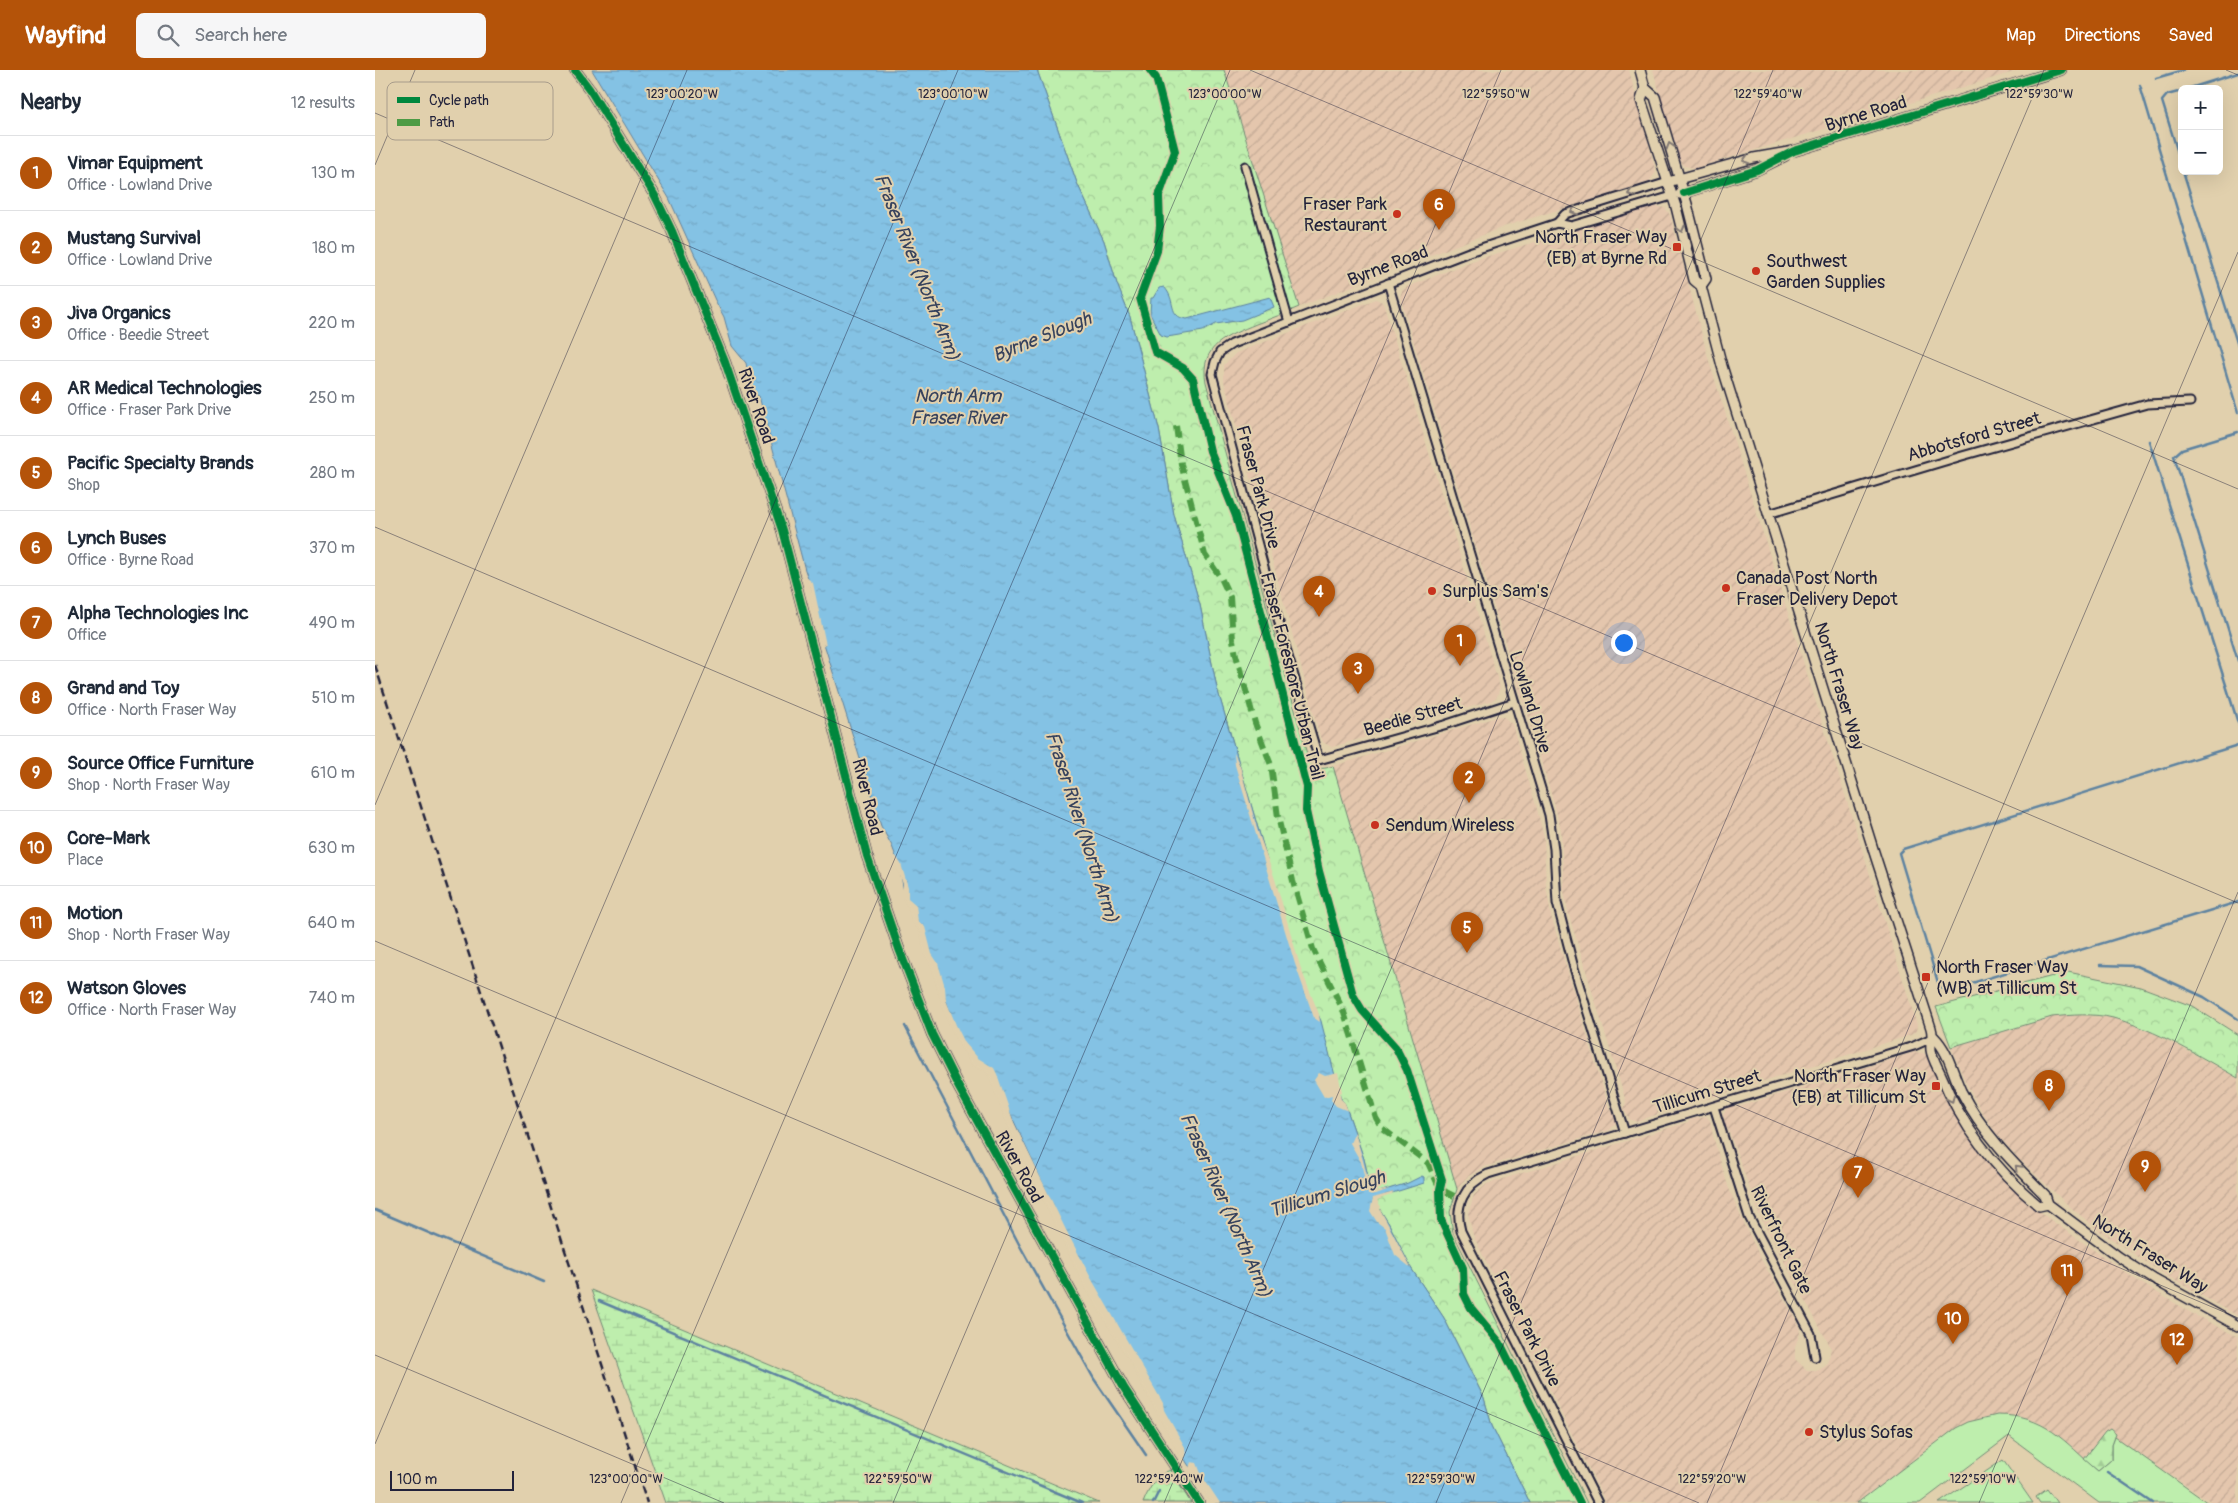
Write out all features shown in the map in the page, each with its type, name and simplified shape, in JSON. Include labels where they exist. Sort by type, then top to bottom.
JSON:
[{"type":"street","name":"River Road","points":[[575,70],[590,90],[654,194],[725,362],[782,530],[869,864],[932,1034],[958,1086],[1124,1388],[1199,1503]]},
{"type":"street","name":"North Fraser Way","points":[[1640,70],[1645,88],[1655,97],[1680,178],[1706,279],[1701,286]]},
{"type":"street","name":"Byrne Road","points":[[1233,344],[1469,252],[1557,223],[1565,214],[1680,178],[1754,158],[1794,151],[2061,70]]},
{"type":"street","name":"North Fraser Way","points":[[1645,88],[1641,100],[1668,182],[1694,280],[1701,286],[1722,366],[1873,852],[1934,1037],[1943,1046],[1961,1090],[1986,1132],[2045,1195],[2048,1204],[2119,1258],[2238,1326]]},
{"type":"street","name":"Byrne Road","points":[[1557,223],[1571,226],[1684,193],[1757,170],[1794,151]]},
{"type":"street","points":[[1245,166],[1289,322]]},
{"type":"street","name":"Lowland Drive","points":[[1388,283],[1549,815],[1554,849],[1557,903],[1574,968],[1625,1133]]},
{"type":"street","name":"Fraser Park Drive","points":[[1233,344],[1220,352],[1215,362],[1213,374],[1288,656],[1319,760]]},
{"type":"street","name":"Abbotsford Street","points":[[1768,514],[2147,404],[2190,402]]},
{"type":"street","name":"Beedie Street","points":[[1319,760],[1514,702]]},
{"type":"street","name":"North Fraser Way","points":[[1934,1037],[1931,1050],[1952,1101],[1970,1132],[1996,1165],[2026,1194],[2039,1206],[2048,1204]]},
{"type":"street","name":"Tillicum Street","points":[[1488,1174],[1914,1046],[1934,1037]]},
{"type":"street","name":"Riverfront Gate","points":[[1713,1107],[1749,1217],[1811,1334],[1815,1356]]},
{"type":"street","name":"Fraser Park Drive","points":[[1488,1174],[1478,1179],[1465,1192],[1458,1213],[1461,1231],[1598,1503]]},
{"type":"shaded area","points":[[1224,70],[1629,70],[1656,172],[1649,182],[1506,226],[1299,307]]},
{"type":"shaded area","points":[[1653,70],[2020,70],[1695,168],[1684,166],[1679,159]]},
{"type":"shaded area","points":[[1654,206],[1665,208],[1670,215],[1709,361],[1917,1025],[1916,1031],[1911,1035],[1637,1122],[1629,1119],[1624,1109],[1626,1102],[1568,912],[1564,891],[1561,830],[1555,807],[1400,297],[1402,291],[1407,287],[1475,260]]},
{"type":"shaded area","points":[[1376,299],[1382,302],[1385,308],[1500,687],[1497,697],[1491,701],[1332,747],[1324,743],[1320,737],[1224,381],[1224,365],[1236,353]]},
{"type":"shaded area","points":[[1500,716],[1512,724],[1537,809],[1544,838],[1546,886],[1551,916],[1609,1108],[1613,1112],[1616,1122],[1610,1130],[1484,1167],[1467,1177],[1457,1189],[1333,766]]},
{"type":"shaded area","points":[[2069,1015],[2111,1018],[2140,1026],[2238,1078],[2238,1316],[2165,1275],[2097,1229],[2068,1205],[2019,1159],[1997,1134],[1982,1112],[1966,1083],[1951,1047],[2052,1017]]},
{"type":"shaded area","points":[[1915,1052],[1923,1053],[1928,1057],[1945,1099],[1965,1132],[1986,1161],[2013,1189],[2048,1218],[2138,1281],[2193,1314],[2238,1337],[2238,1503],[2213,1503],[2105,1432],[2084,1459],[2048,1428],[2036,1421],[2012,1415],[1997,1415],[1968,1422],[1956,1428],[1857,1503],[1606,1503],[1473,1235],[1468,1213],[1474,1195],[1487,1184],[1688,1122],[1692,1119],[1706,1117],[1710,1120],[1728,1186],[1741,1217],[1762,1261],[1799,1325],[1800,1333],[1795,1347],[1795,1359],[1807,1370],[1819,1370],[1828,1363],[1831,1348],[1761,1219],[1728,1129],[1725,1126],[1723,1114],[1728,1107],[1741,1106]]},
{"type":"green space","points":[[1037,70],[1224,70],[1299,307],[1235,333],[1218,344],[1211,351],[1207,359],[1205,369],[1206,382],[1308,758],[1312,765],[1318,768],[1333,766],[1457,1189],[1450,1212],[1453,1233],[1587,1503],[1530,1503],[1492,1426],[1484,1398],[1444,1318],[1411,1268],[1389,1224],[1373,1198],[1364,1159],[1345,1104],[1341,1099],[1300,972],[1217,688],[1200,605],[1174,515],[1159,429],[1130,317],[1117,284],[1104,241],[1077,183]]},
{"type":"green space","points":[[2068,972],[2141,987],[2192,1006],[2238,1035],[2238,1078],[2162,1036],[2129,1023],[2098,1015],[2052,1017],[1951,1047],[1936,1007]]},
{"type":"green space","points":[[591,1290],[1099,1503],[666,1503]]},
{"type":"green space","points":[[1997,1415],[2014,1416],[2041,1425],[2064,1440],[2098,1471],[2112,1459],[2112,1445],[2115,1437],[2208,1503],[2099,1503],[2009,1436],[1920,1503],[1857,1503],[1956,1428],[1968,1422]]},
{"type":"green space","points":[[2110,1429],[2116,1434],[2112,1445],[2112,1459],[2098,1471],[2084,1459],[2105,1432]]},
{"type":"green space","points":[[2003,1460],[2033,1503],[1939,1503]]},
{"type":"green space","points":[[1170,1470],[1191,1503],[1143,1503],[1156,1479]]},
{"type":"green space","points":[[2047,1489],[2057,1503],[2040,1503],[2036,1497]]},
{"type":"water","name":"North Arm Fraser River","points":[[592,70],[1037,70],[1077,183],[1104,241],[1117,284],[1130,317],[1159,429],[1174,515],[1200,605],[1217,688],[1300,972],[1321,1021],[1341,1099],[1345,1104],[1364,1159],[1372,1194],[1408,1183],[1422,1176],[1424,1177],[1424,1183],[1373,1199],[1389,1224],[1411,1268],[1444,1318],[1484,1398],[1492,1426],[1530,1503],[1215,1503],[1187,1463],[1097,1300],[992,1074],[959,1039],[923,931],[905,897],[899,865],[892,846],[881,826],[816,618],[812,590],[759,396],[752,393],[746,363],[732,346],[724,317],[669,198]]},
{"type":"water","points":[[1164,287],[1168,292],[1174,311],[1181,318],[1187,319],[1270,297],[1274,307],[1242,320],[1216,324],[1203,331],[1167,337],[1161,335],[1150,314],[1151,298],[1153,298],[1159,288]]},
{"type":"pier","points":[[804,575],[813,583],[826,645],[821,643],[813,618],[811,589]]},
{"type":"pier","points":[[1234,753],[1240,766],[1257,829],[1275,879],[1301,969],[1319,1014],[1320,1022],[1314,1018],[1295,964],[1235,765]]},
{"type":"pier","points":[[893,856],[896,856],[901,864],[908,887],[908,898],[916,905],[918,921],[925,927],[932,954],[938,963],[945,987],[946,1000],[956,1025],[965,1043],[978,1058],[994,1068],[1014,1123],[1065,1228],[1091,1278],[1163,1403],[1164,1410],[1185,1447],[1186,1457],[1182,1458],[1129,1360],[1082,1281],[1009,1127],[989,1075],[985,1070],[973,1065],[957,1040],[944,1011],[932,966],[924,954],[921,932],[913,922],[908,906],[903,898],[903,884]]},
{"type":"pier","points":[[1319,1073],[1325,1076],[1338,1073],[1342,1092],[1340,1093],[1341,1099],[1348,1111],[1336,1106],[1331,1100],[1332,1095],[1324,1097],[1314,1080]]},
{"type":"pier","points":[[1355,1132],[1371,1190],[1374,1192],[1390,1189],[1376,1194],[1368,1194],[1361,1162],[1350,1143]]},
{"type":"pier","points":[[1394,1192],[1377,1200],[1411,1268],[1395,1255],[1385,1228],[1377,1222],[1370,1211],[1373,1198]]},
{"type":"pier","points":[[1191,1462],[1197,1463],[1202,1476],[1220,1503],[1212,1503],[1189,1468]]},
{"type":"waterway","points":[[2156,78],[2184,70]]},
{"type":"waterway","points":[[2200,85],[2238,73]]},
{"type":"waterway","points":[[2140,85],[2238,413]]},
{"type":"waterway","points":[[2178,92],[2167,95],[2162,101],[2178,153]]},
{"type":"waterway","points":[[2184,175],[2238,346]]},
{"type":"waterway","points":[[2238,432],[2182,449],[2174,456],[2238,661]]},
{"type":"waterway","points":[[2149,441],[2238,723]]},
{"type":"waterway","points":[[2238,745],[1903,849],[1899,853],[1939,986],[1949,990],[2238,902]]},
{"type":"waterway","name":"Tillicum Slough","points":[[2100,965],[2136,966],[2204,997],[2238,1019]]},
{"type":"waterway","points":[[905,1026],[1020,1246],[1094,1379],[1146,1455]]},
{"type":"waterway","points":[[375,1210],[544,1282]]},
{"type":"waterway","points":[[599,1301],[1082,1503]]},
{"type":"waterway","points":[[2107,1472],[2153,1503]]},
{"type":"waterway","points":[[1153,1503],[1159,1491]]},
{"type":"railway","points":[[375,665],[647,1503]]},
{"type":"marked path","points":[[1176,426],[1181,464],[1205,555],[1221,578],[1230,597],[1236,655],[1255,723],[1271,765],[1278,817],[1293,881],[1313,949],[1344,1012],[1376,1118],[1382,1128],[1428,1163],[1440,1189],[1454,1196]]},
{"type":"cycle path","points":[[575,70],[590,90],[654,194],[672,231],[725,362],[782,530],[867,856],[899,949],[932,1034],[958,1086],[1124,1388],[1199,1503]]},
{"type":"cycle path","name":"Fraser Foreshore Urban Trail","points":[[1150,70],[1156,78],[1175,151],[1159,196],[1160,226],[1157,251],[1140,298],[1155,352],[1183,368],[1193,379],[1210,451],[1236,516],[1307,787],[1306,811],[1319,871],[1353,995],[1362,1010],[1396,1048],[1407,1070],[1442,1180],[1440,1189],[1441,1220],[1463,1268],[1464,1294],[1471,1308],[1500,1343],[1580,1503]]},
{"type":"cycle path","points":[[1684,193],[1757,170],[1794,151],[2061,70]]},
{"type":"place","name":"Fraser Park Restaurant","points":[[1397,214]]},
{"type":"place","name":"Lynch Buses","points":[[1439,230]]},
{"type":"place","name":"North Fraser Way (EB) at Byrne Rd","points":[[1677,247]]},
{"type":"place","name":"Southwest Garden Supplies","points":[[1756,271]]},
{"type":"place","name":"Canada Post North Fraser Delivery Depot","points":[[1726,588]]},
{"type":"place","name":"Surplus Sam's","points":[[1432,591]]},
{"type":"place","name":"AR Medical Technologies","points":[[1319,617]]},
{"type":"place","name":"Vimar Equipment","points":[[1460,666]]},
{"type":"place","name":"Jiva Organics","points":[[1358,694]]},
{"type":"place","name":"Mustang Survival","points":[[1469,803]]},
{"type":"place","name":"Sendum Wireless","points":[[1375,825]]},
{"type":"place","name":"Pacific Specialty Brands","points":[[1467,953]]},
{"type":"place","name":"North Fraser Way (WB) at Tillicum St","points":[[1926,977]]},
{"type":"place","name":"North Fraser Way (EB) at Tillicum St","points":[[1936,1086]]},
{"type":"place","name":"Grand and Toy","points":[[2049,1111]]},
{"type":"place","name":"Source Office Furniture","points":[[2145,1192]]},
{"type":"place","name":"Alpha Technologies Inc","points":[[1858,1198]]},
{"type":"place","name":"Motion","points":[[2067,1296]]},
{"type":"place","name":"Core-Mark","points":[[1953,1344]]},
{"type":"place","name":"Watson Gloves","points":[[2177,1365]]},
{"type":"place","name":"Stylus Sofas","points":[[1809,1432]]},
{"type":"water label","name":"Fraser River (North Arm)","points":[[917,267]]},
{"type":"water label","name":"Byrne Slough","points":[[1042,337]]},
{"type":"water label","name":"Fraser River (North Arm)","points":[[1082,827]]},
{"type":"water label","name":"Fraser River (North Arm)","points":[[1226,1205]]}]
